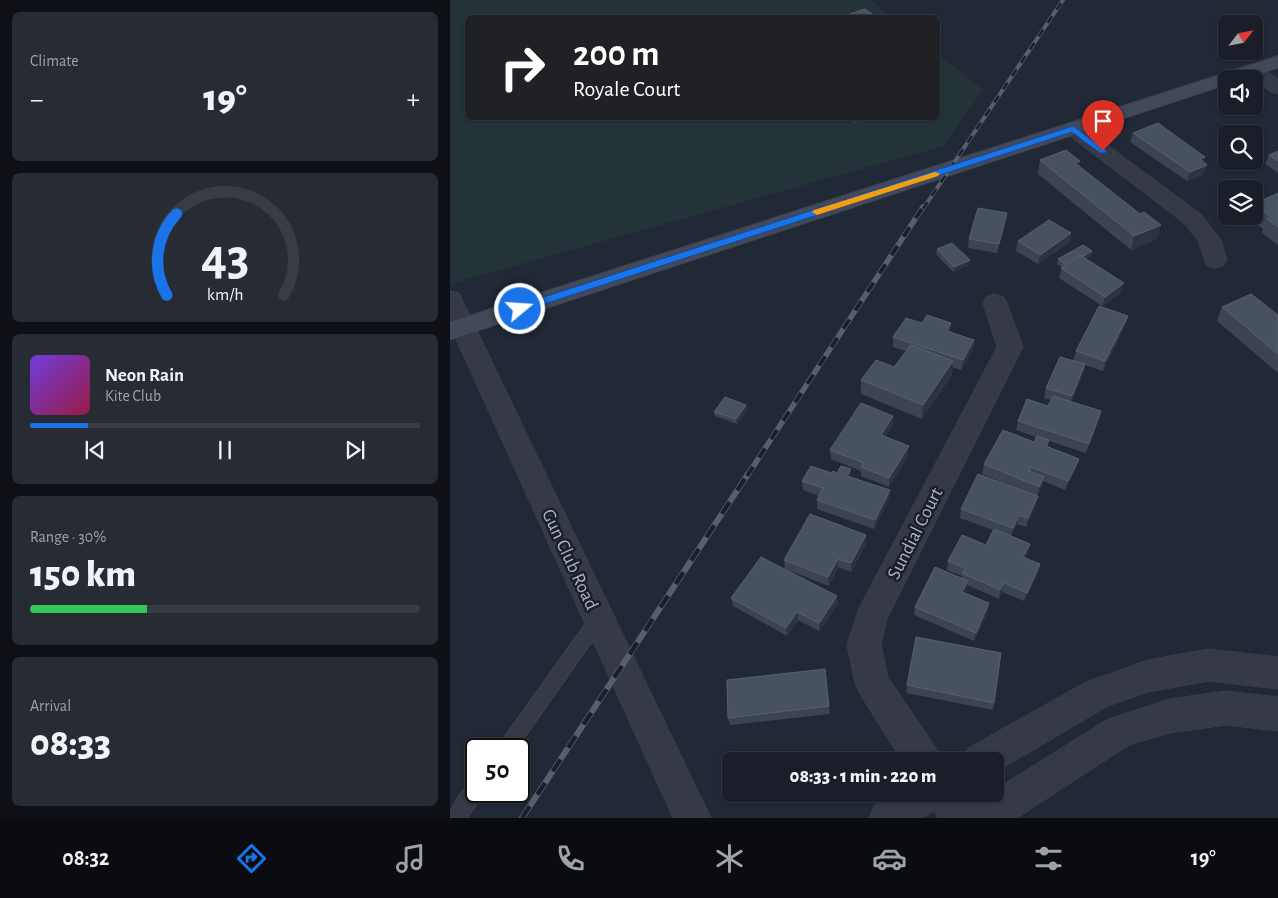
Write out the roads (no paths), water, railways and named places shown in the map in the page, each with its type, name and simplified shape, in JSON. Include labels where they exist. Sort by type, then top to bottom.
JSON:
[{"type":"main road","points":[[1252,70],[1278,62]]},
{"type":"main road","points":[[457,329],[1218,81]]},
{"type":"street","points":[[1263,78],[1278,88]]},
{"type":"street","points":[[1073,129],[1193,218],[1210,240],[1215,260]]},
{"type":"street","name":"Gun Club Road","points":[[450,299],[457,329],[599,618],[692,818]]},
{"type":"street","name":"Sundial Court","points":[[917,752],[872,683],[864,645],[871,618],[1010,346],[995,303]]},
{"type":"street","points":[[996,752],[1098,693],[1148,676],[1209,665],[1278,673]]},
{"type":"street","points":[[984,818],[1120,732],[1170,716],[1226,708],[1278,714]]},
{"type":"street","points":[[888,818],[914,802]]},
{"type":"street","points":[[949,802],[960,818]]},
{"type":"lane","points":[[513,738],[599,618]]},
{"type":"lane","points":[[456,818],[467,803]]},
{"type":"railway","points":[[923,209],[1063,0]]},
{"type":"railway","points":[[747,476],[923,207]]},
{"type":"railway","points":[[522,818],[748,474]]}]
